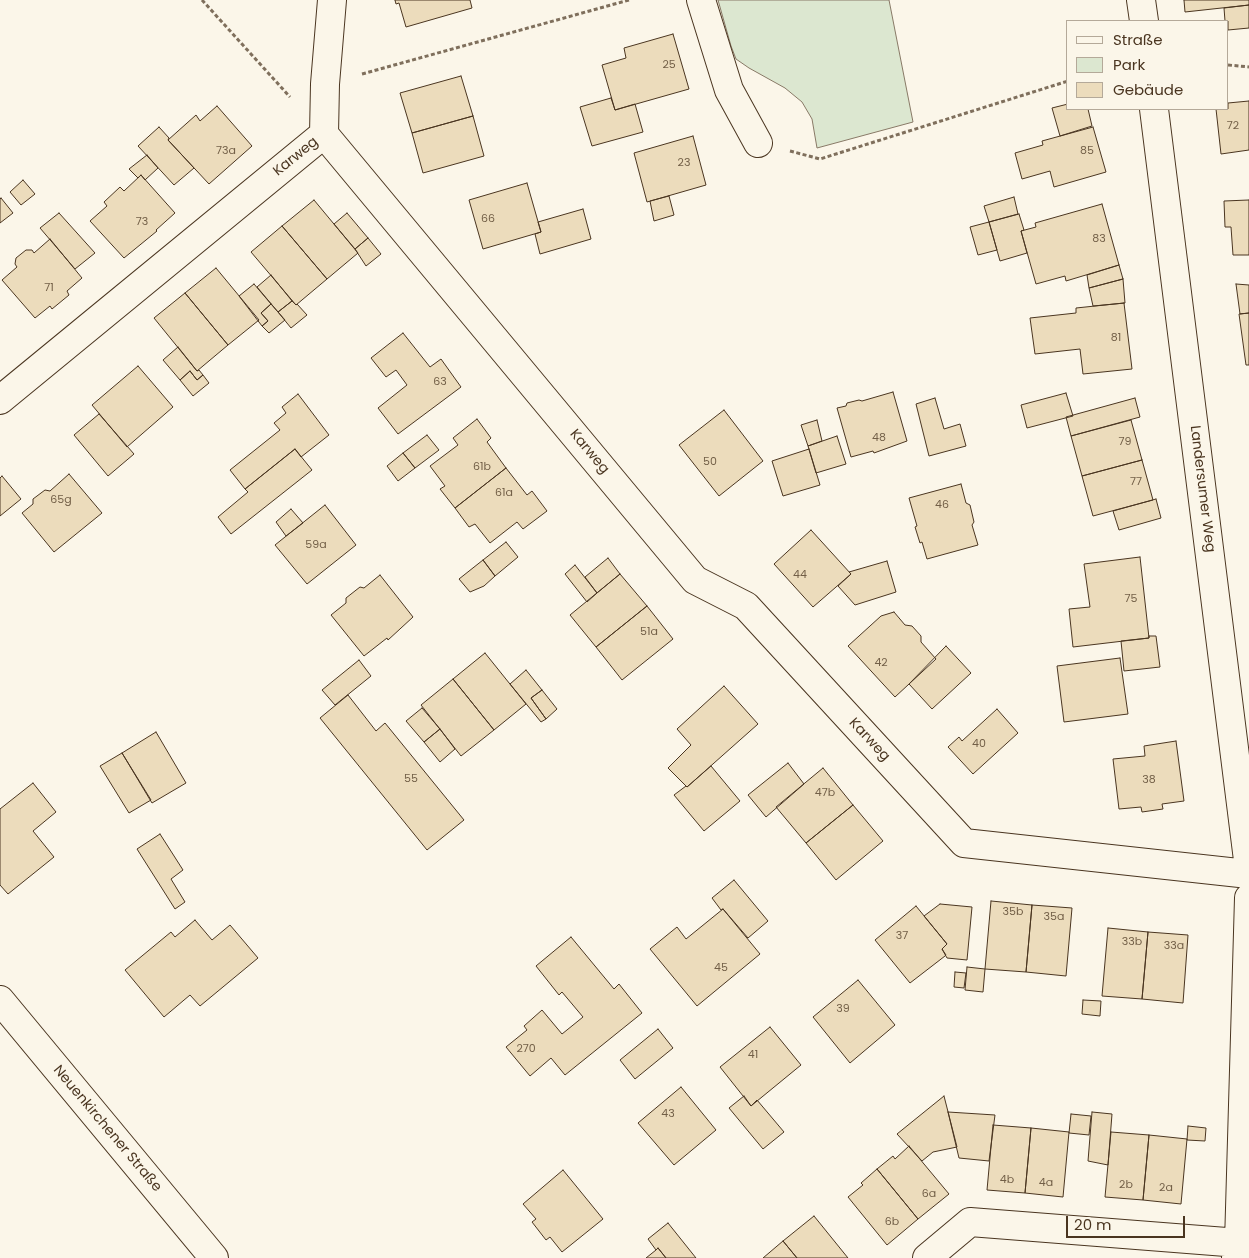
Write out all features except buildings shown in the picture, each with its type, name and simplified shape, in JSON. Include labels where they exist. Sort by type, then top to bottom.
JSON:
[{"type":"street","points":[[324,134],[325,84],[332,0]]},
{"type":"street","points":[[701,0],[729,90],[758,143]]},
{"type":"street","points":[[1141,0],[1144,20]]},
{"type":"street","name":"Landersumer Weg","points":[[1154,110],[1249,868]]},
{"type":"street","name":"Karweg","points":[[0,400],[324,134],[695,580],[746,606],[964,843],[1249,874]]},
{"type":"street","points":[[927,1258],[970,1222],[1238,1250],[1249,898]]},
{"type":"street","name":"Neuenkirchener Straße","points":[[0,1000],[214,1258]]},
{"type":"path","points":[[202,0],[324,134]]},
{"type":"path","points":[[325,84],[629,0]]},
{"type":"path","points":[[1229,64],[1249,67]]},
{"type":"path","points":[[758,143],[820,159],[1066,82]]},
{"type":"green space","points":[[718,0],[889,0],[913,122],[817,148],[812,119],[802,102],[785,88],[736,59]]}]
